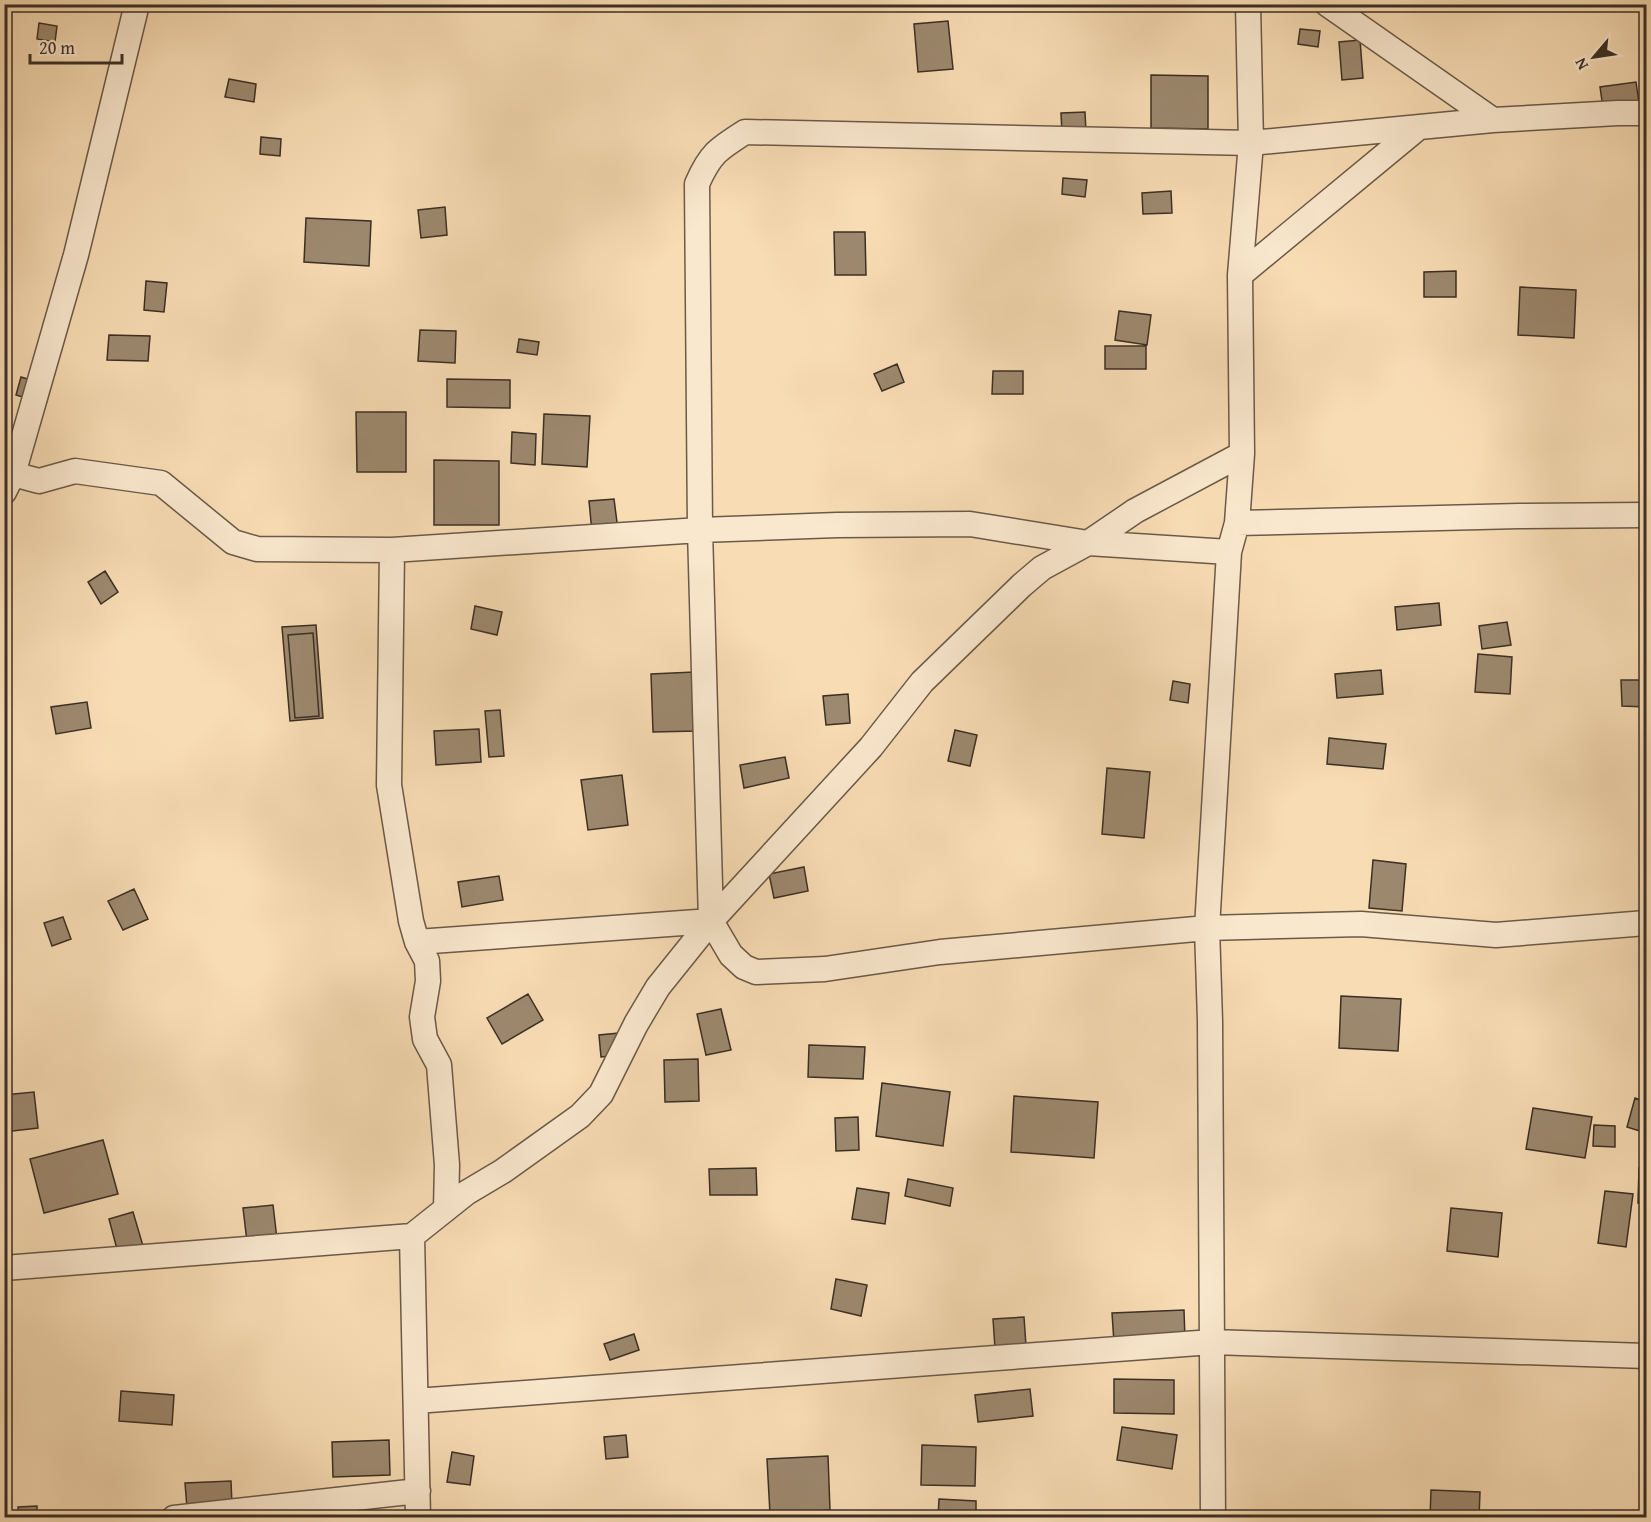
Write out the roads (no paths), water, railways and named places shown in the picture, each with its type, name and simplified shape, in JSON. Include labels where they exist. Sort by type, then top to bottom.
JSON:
[{"type":"street","points":[[137,4],[76,255],[9,483],[39,481],[75,471],[161,483],[232,542],[257,549],[392,550],[700,530],[837,525],[970,524],[1088,543],[1229,552]]},
{"type":"street","points":[[1213,1518],[1210,1033],[1207,928],[1229,552],[1237,523],[1242,454],[1240,275],[1251,144],[1248,4]]},
{"type":"street","points":[[1327,4],[1493,120]]},
{"type":"street","points":[[1647,113],[1493,120],[1251,144],[745,132],[720,148],[705,164],[697,184],[700,530],[711,921],[731,955],[744,967],[756,972],[825,969],[940,952],[1207,928],[1361,924],[1496,935],[1647,923]]},
{"type":"street","points":[[1240,275],[1419,127]]},
{"type":"street","points":[[4,1269],[412,1236],[466,1192],[503,1172],[580,1116],[600,1094],[658,987],[711,921],[871,747],[922,682],[1022,585],[1042,568],[1088,543],[1135,511],[1242,454]]},
{"type":"street","points":[[1237,523],[1647,515]]},
{"type":"street","points":[[392,550],[389,785],[411,921],[417,942],[427,961],[428,981],[422,1017],[425,1039],[440,1065],[447,1165],[446,1209]]},
{"type":"street","points":[[417,942],[711,921]]},
{"type":"street","points":[[692,945],[731,955]]},
{"type":"street","points":[[412,1236],[418,1518]]},
{"type":"street","points":[[416,1401],[1212,1342],[1647,1356]]},
{"type":"street","points":[[174,1518],[418,1491]]}]
